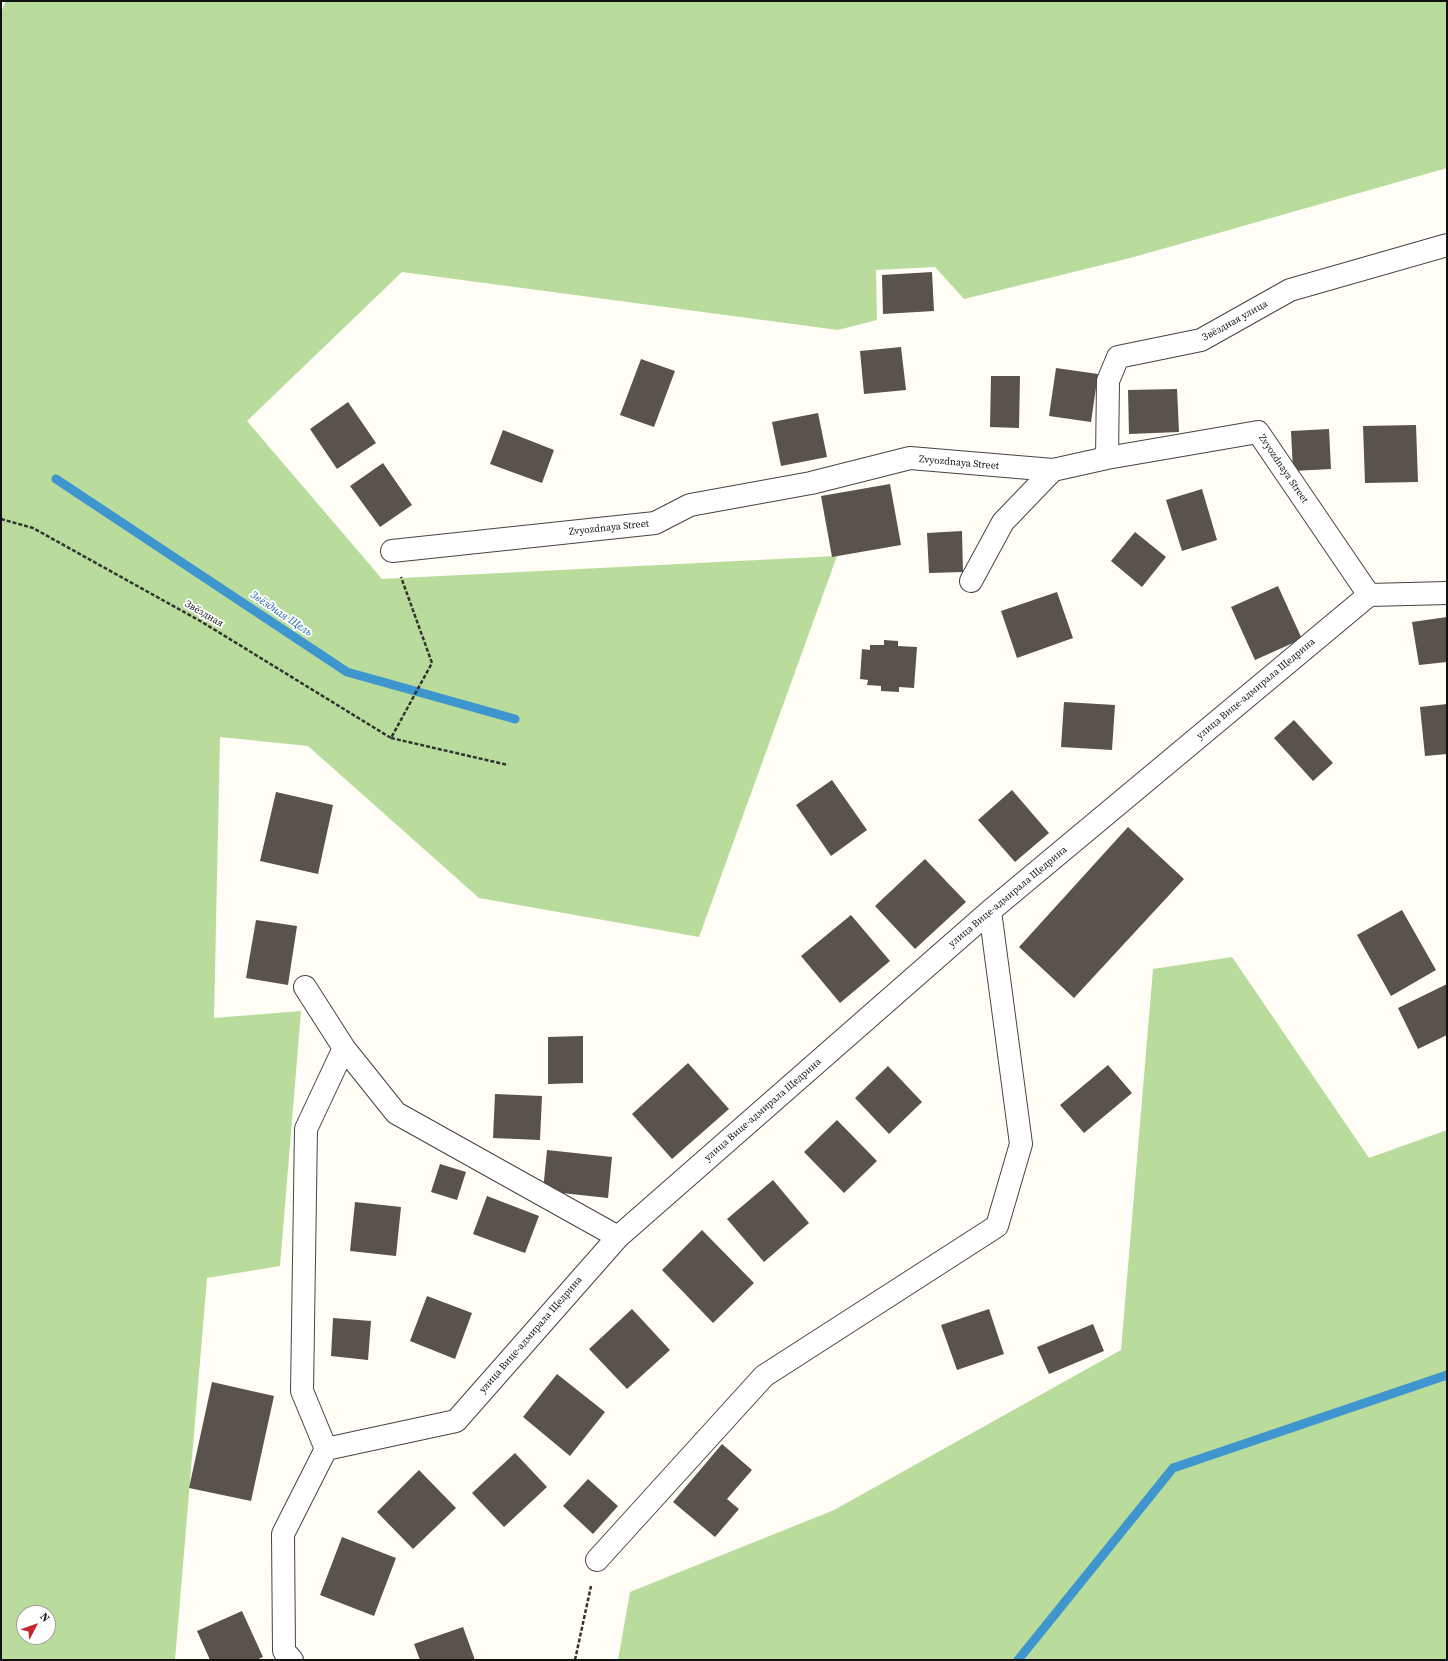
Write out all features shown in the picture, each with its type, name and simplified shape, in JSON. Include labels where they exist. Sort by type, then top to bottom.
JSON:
[{"type":"street","name":"Звёздная улица","points":[[1107,458],[1108,381],[1118,357],[1201,340],[1290,290],[1447,244]]},
{"type":"street","name":"Zvyozdnaya Street","points":[[392,551],[655,523],[690,505],[811,483],[910,458],[1053,470],[1107,458],[1258,432],[1369,595]]},
{"type":"street","points":[[971,581],[1003,522],[1053,470]]},
{"type":"street","points":[[1369,595],[1447,593]]},
{"type":"street","name":"улица Вице-адмирала Щедрина","points":[[326,1449],[456,1421],[618,1237],[990,911],[1369,595]]},
{"type":"street","points":[[597,1560],[764,1376],[997,1226],[1021,1144],[990,911]]},
{"type":"street","points":[[305,987],[344,1048],[396,1113],[618,1237]]},
{"type":"street","points":[[284,1657],[283,1534],[326,1449],[302,1391],[306,1129],[344,1048]]},
{"type":"path","name":"Звёздная","points":[[1,519],[33,528],[202,622],[391,738],[508,765]]},
{"type":"path","points":[[391,738],[432,663],[392,551]]},
{"type":"path","points":[[575,1660],[597,1560]]},
{"type":"green space","points":[[6,1],[1447,1],[1447,168],[1134,257],[964,299],[935,267],[876,270],[877,320],[838,330],[402,272],[247,421],[382,579],[837,556],[699,937],[479,898],[308,746],[220,737],[214,1018],[301,1011],[280,1266],[207,1278],[175,1660],[1,1660],[1,12]]},
{"type":"green space","points":[[1232,957],[1369,1158],[1447,1130],[1447,1660],[618,1660],[630,1592],[834,1510],[1121,1350],[1153,969]]},
{"type":"building","points":[[932,272],[934,311],[883,314],[882,275]]},
{"type":"building","points":[[901,347],[906,390],[864,394],[860,351]]},
{"type":"building","points":[[641,359],[675,371],[654,427],[620,415]]},
{"type":"building","points":[[1056,368],[1098,374],[1091,422],[1049,416]]},
{"type":"building","points":[[991,376],[1020,376],[1019,428],[990,427]]},
{"type":"building","points":[[1177,389],[1179,432],[1129,434],[1128,390]]},
{"type":"building","points":[[348,402],[376,443],[337,469],[310,429]]},
{"type":"building","points":[[818,413],[827,457],[781,466],[772,422]]},
{"type":"building","points":[[1416,425],[1418,482],[1365,483],[1363,426]]},
{"type":"building","points":[[1329,429],[1331,469],[1293,471],[1291,431]]},
{"type":"building","points":[[503,430],[554,450],[542,483],[490,464]]},
{"type":"building","points":[[383,463],[412,505],[380,527],[350,486]]},
{"type":"building","points":[[890,484],[901,545],[832,557],[821,496]]},
{"type":"building","points":[[1202,489],[1217,540],[1182,551],[1166,500]]},
{"type":"building","points":[[962,531],[963,572],[929,573],[927,533]]},
{"type":"building","points":[[1135,532],[1166,557],[1142,587],[1111,561]]},
{"type":"building","points":[[1278,586],[1302,639],[1255,660],[1231,607]]},
{"type":"building","points":[[1057,592],[1073,638],[1017,658],[1001,611]]},
{"type":"building","points":[[1447,617],[1447,662],[1419,665],[1412,622]]},
{"type":"building","points":[[884,640],[898,641],[898,646],[917,647],[914,688],[899,687],[899,692],[881,691],[881,686],[867,685],[868,680],[860,679],[862,649],[870,650],[870,645],[884,645]]},
{"type":"building","points":[[1064,702],[1115,705],[1112,750],[1061,747]]},
{"type":"building","points":[[1447,704],[1447,754],[1425,756],[1420,707]]},
{"type":"building","points":[[1294,720],[1333,763],[1313,781],[1274,738]]},
{"type":"building","points":[[832,780],[867,830],[831,856],[796,805]]},
{"type":"building","points":[[1012,790],[1049,833],[1015,862],[978,820]]},
{"type":"building","points":[[276,792],[333,805],[318,874],[260,861]]},
{"type":"building","points":[[1128,827],[1184,879],[1074,998],[1019,947]]},
{"type":"building","points":[[925,859],[966,902],[915,949],[875,906]]},
{"type":"building","points":[[1402,910],[1436,970],[1391,996],[1357,935]]},
{"type":"building","points":[[851,915],[890,961],[840,1003],[801,956]]},
{"type":"building","points":[[256,920],[297,926],[288,985],[246,978]]},
{"type":"building","points":[[1447,984],[1447,1035],[1418,1049],[1398,1008]]},
{"type":"building","points":[[583,1036],[583,1083],[548,1084],[548,1037]]},
{"type":"building","points":[[688,1063],[729,1109],[672,1159],[632,1114]]},
{"type":"building","points":[[1108,1065],[1132,1093],[1084,1133],[1060,1105]]},
{"type":"building","points":[[888,1066],[922,1102],[889,1134],[855,1098]]},
{"type":"building","points":[[495,1094],[542,1096],[540,1140],[493,1138]]},
{"type":"building","points":[[837,1120],[877,1161],[844,1193],[804,1152]]},
{"type":"building","points":[[547,1150],[612,1157],[608,1198],[543,1191]]},
{"type":"building","points":[[440,1164],[466,1172],[457,1200],[431,1192]]},
{"type":"building","points":[[773,1180],[809,1223],[764,1262],[727,1219]]},
{"type":"building","points":[[487,1196],[539,1216],[525,1253],[473,1234]]},
{"type":"building","points":[[355,1202],[401,1207],[396,1256],[350,1251]]},
{"type":"building","points":[[702,1230],[754,1283],[713,1323],[662,1270]]},
{"type":"building","points":[[427,1296],[472,1313],[455,1359],[410,1341]]},
{"type":"building","points":[[632,1309],[670,1350],[627,1389],[589,1349]]},
{"type":"building","points":[[989,1309],[1004,1354],[957,1370],[941,1325]]},
{"type":"building","points":[[333,1318],[371,1321],[368,1360],[331,1356]]},
{"type":"building","points":[[1093,1324],[1104,1351],[1049,1374],[1037,1347]]},
{"type":"building","points":[[557,1374],[605,1412],[570,1456],[523,1417]]},
{"type":"building","points":[[212,1382],[274,1396],[251,1501],[189,1488]]},
{"type":"building","points":[[722,1444],[752,1470],[727,1499],[739,1509],[715,1537],[673,1502]]},
{"type":"building","points":[[515,1453],[547,1487],[504,1527],[472,1493]]},
{"type":"building","points":[[419,1470],[456,1508],[413,1549],[377,1512]]},
{"type":"building","points":[[588,1479],[618,1506],[593,1534],[563,1506]]},
{"type":"building","points":[[342,1537],[396,1558],[374,1616],[320,1595]]},
{"type":"building","points":[[242,1611],[263,1657],[256,1660],[210,1660],[197,1631]]},
{"type":"building","points":[[463,1627],[475,1660],[420,1660],[414,1644]]},
{"type":"waterway","name":"Звёздная Щель","points":[[56,479],[347,672],[515,719]]},
{"type":"waterway","points":[[1018,1660],[1173,1468],[1447,1375]]}]
